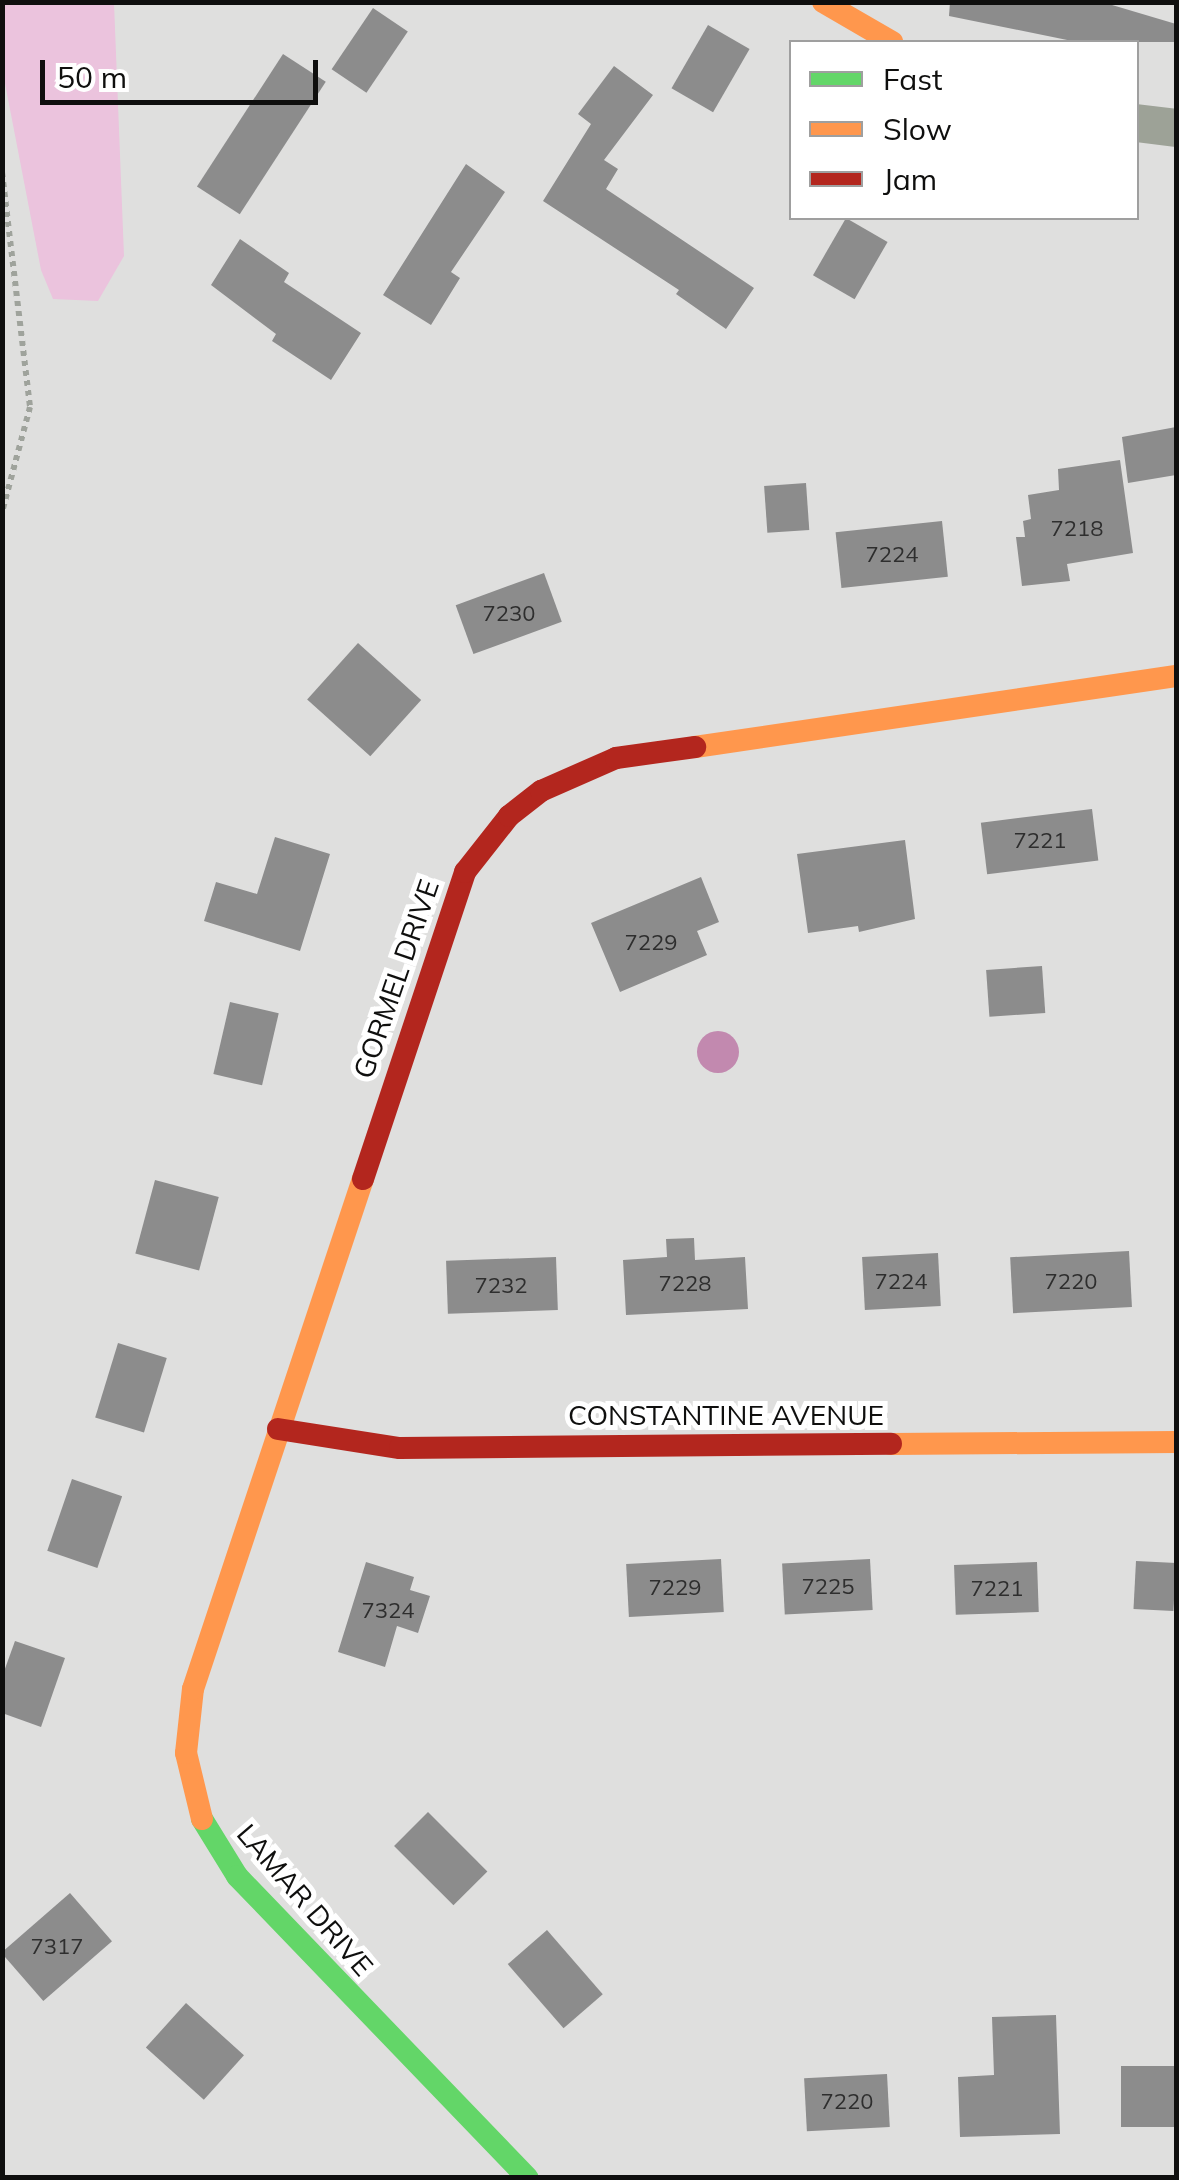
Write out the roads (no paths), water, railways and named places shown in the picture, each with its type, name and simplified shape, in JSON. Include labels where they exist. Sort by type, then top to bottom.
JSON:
[{"type":"street","points":[[823,2],[889,40]]},
{"type":"street","points":[[1139,123],[1176,128]]},
{"type":"street","name":"GORMEL DRIVE","points":[[278,1429],[447,912],[465,872],[508,816],[541,791],[616,758],[1176,676]]},
{"type":"street","name":"CONSTANTINE AVENUE","points":[[278,1429],[400,1448],[1176,1442]]},
{"type":"street","name":"LAMAR DRIVE","points":[[278,1429],[192,1689],[186,1753],[200,1816],[238,1876],[528,2178]]}]
